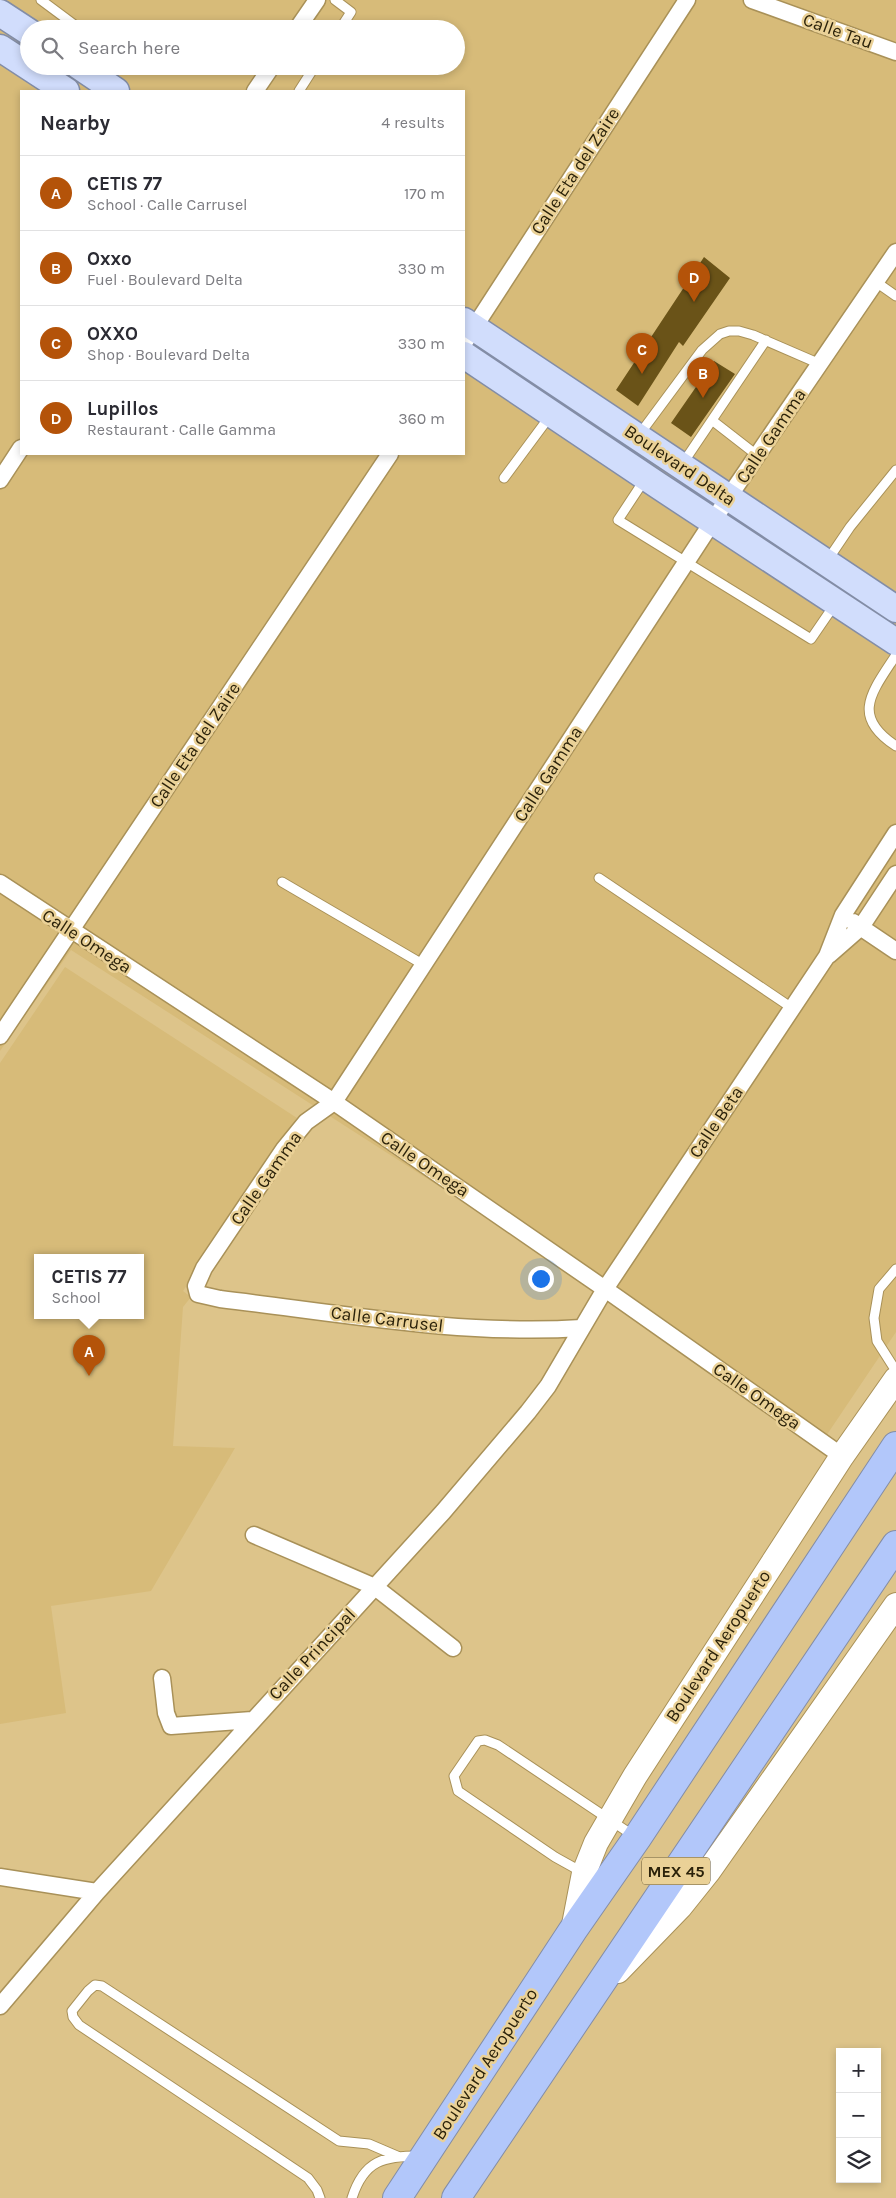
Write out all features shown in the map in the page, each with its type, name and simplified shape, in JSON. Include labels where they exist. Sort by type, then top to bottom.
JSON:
[{"type":"highway","name":"Boulevard Aeropuerto","points":[[397,2198],[573,1930],[594,1879],[636,1838],[896,1446]]},
{"type":"highway","name":"MEX 45","points":[[456,2198],[896,1545]]},
{"type":"main road","points":[[0,13],[20,26]]},
{"type":"main road","points":[[0,48],[20,61]]},
{"type":"main road","points":[[41,75],[64,90]]},
{"type":"main road","points":[[92,75],[115,90]]},
{"type":"main road","name":"Boulevard Delta","points":[[467,331],[638,436],[896,609]]},
{"type":"main road","name":"Boulevard Delta","points":[[465,356],[646,478],[896,642]]},
{"type":"street","points":[[303,20],[317,0]]},
{"type":"street","name":"Calle Eta del Zaire","points":[[467,331],[687,0]]},
{"type":"street","name":"Calle Tau","points":[[752,0],[896,52]]},
{"type":"street","points":[[256,90],[266,75]]},
{"type":"street","name":"Calle Gamma","points":[[195,1289],[196,1282],[204,1268],[284,1149],[306,1122],[334,1102],[728,498],[896,252]]},
{"type":"street","points":[[0,480],[20,450]]},
{"type":"street","name":"Calle Eta del Zaire","points":[[0,1036],[389,455]]},
{"type":"street","name":"Calle Beta","points":[[605,1288],[827,956],[843,915],[896,833]]},
{"type":"street","name":"Calle Beta","points":[[827,956],[861,927],[896,874]]},
{"type":"street","name":"Calle Omega","points":[[0,883],[70,931],[334,1102],[605,1288],[842,1456]]},
{"type":"street","points":[[843,915],[896,951]]},
{"type":"street","name":"Calle Principal","points":[[0,2006],[97,1892],[443,1512],[528,1412],[548,1386],[605,1288]]},
{"type":"street","name":"Calle Carrusel","points":[[195,1289],[198,1294],[220,1299],[455,1327],[528,1330],[582,1328]]},
{"type":"street","name":"Boulevard Aeropuerto","points":[[594,1879],[596,1844],[635,1776],[842,1456],[896,1379]]},
{"type":"street","points":[[254,1535],[375,1587],[453,1648]]},
{"type":"street","points":[[595,1992],[653,1937],[702,1879],[896,1605]]},
{"type":"street","points":[[162,1678],[166,1713],[171,1726],[252,1720]]},
{"type":"street","points":[[0,1877],[97,1892]]},
{"type":"lane","points":[[41,0],[68,20]]},
{"type":"lane","points":[[335,0],[351,12],[346,20]]},
{"type":"lane","points":[[300,90],[309,75]]},
{"type":"lane","points":[[876,282],[896,296]]},
{"type":"lane","points":[[638,436],[711,340],[729,331],[739,331],[766,340],[820,364]]},
{"type":"lane","points":[[682,465],[766,340]]},
{"type":"lane","points":[[504,478],[551,414]]},
{"type":"lane","points":[[713,421],[758,456]]},
{"type":"lane","points":[[826,563],[850,527],[896,470]]},
{"type":"lane","points":[[646,478],[618,520],[811,639],[837,602]]},
{"type":"lane","points":[[896,655],[871,698],[868,715],[871,724],[880,734],[896,746]]},
{"type":"lane","points":[[599,878],[792,1008]]},
{"type":"lane","points":[[282,882],[424,964]]},
{"type":"lane","points":[[896,1269],[879,1289],[874,1318],[877,1341],[896,1371]]},
{"type":"lane","points":[[594,1879],[555,1858],[462,1794],[456,1786],[454,1776],[474,1744],[481,1740],[489,1740],[636,1838]]},
{"type":"lane","points":[[320,2198],[317,2190],[308,2178],[79,2025],[73,2017],[72,2011],[88,1990],[95,1985],[102,1986],[339,2141],[369,2144],[397,2156]]},
{"type":"lane","points":[[352,2198],[361,2177],[379,2160],[397,2156],[425,2156]]},
{"type":"shaded area","points":[[0,0],[896,0],[896,1332],[824,1439],[607,1294],[71,950],[0,1051]]},
{"type":"shaded area","points":[[65,967],[297,1118],[183,1291],[191,1297],[183,1307],[173,1446],[235,1448],[151,1591],[51,1606],[66,1713],[0,1724],[0,1063]]},
{"type":"building","points":[[704,257],[730,278],[683,346],[679,342],[638,406],[616,390]]},
{"type":"building","points":[[714,361],[735,374],[691,437],[671,423]]},
{"type":"place","name":"Lupillos","points":[[694,302]]},
{"type":"place","name":"OXXO","points":[[642,374]]},
{"type":"place","name":"Oxxo","points":[[703,398]]},
{"type":"place","name":"CETIS 77","points":[[89,1376]]}]
